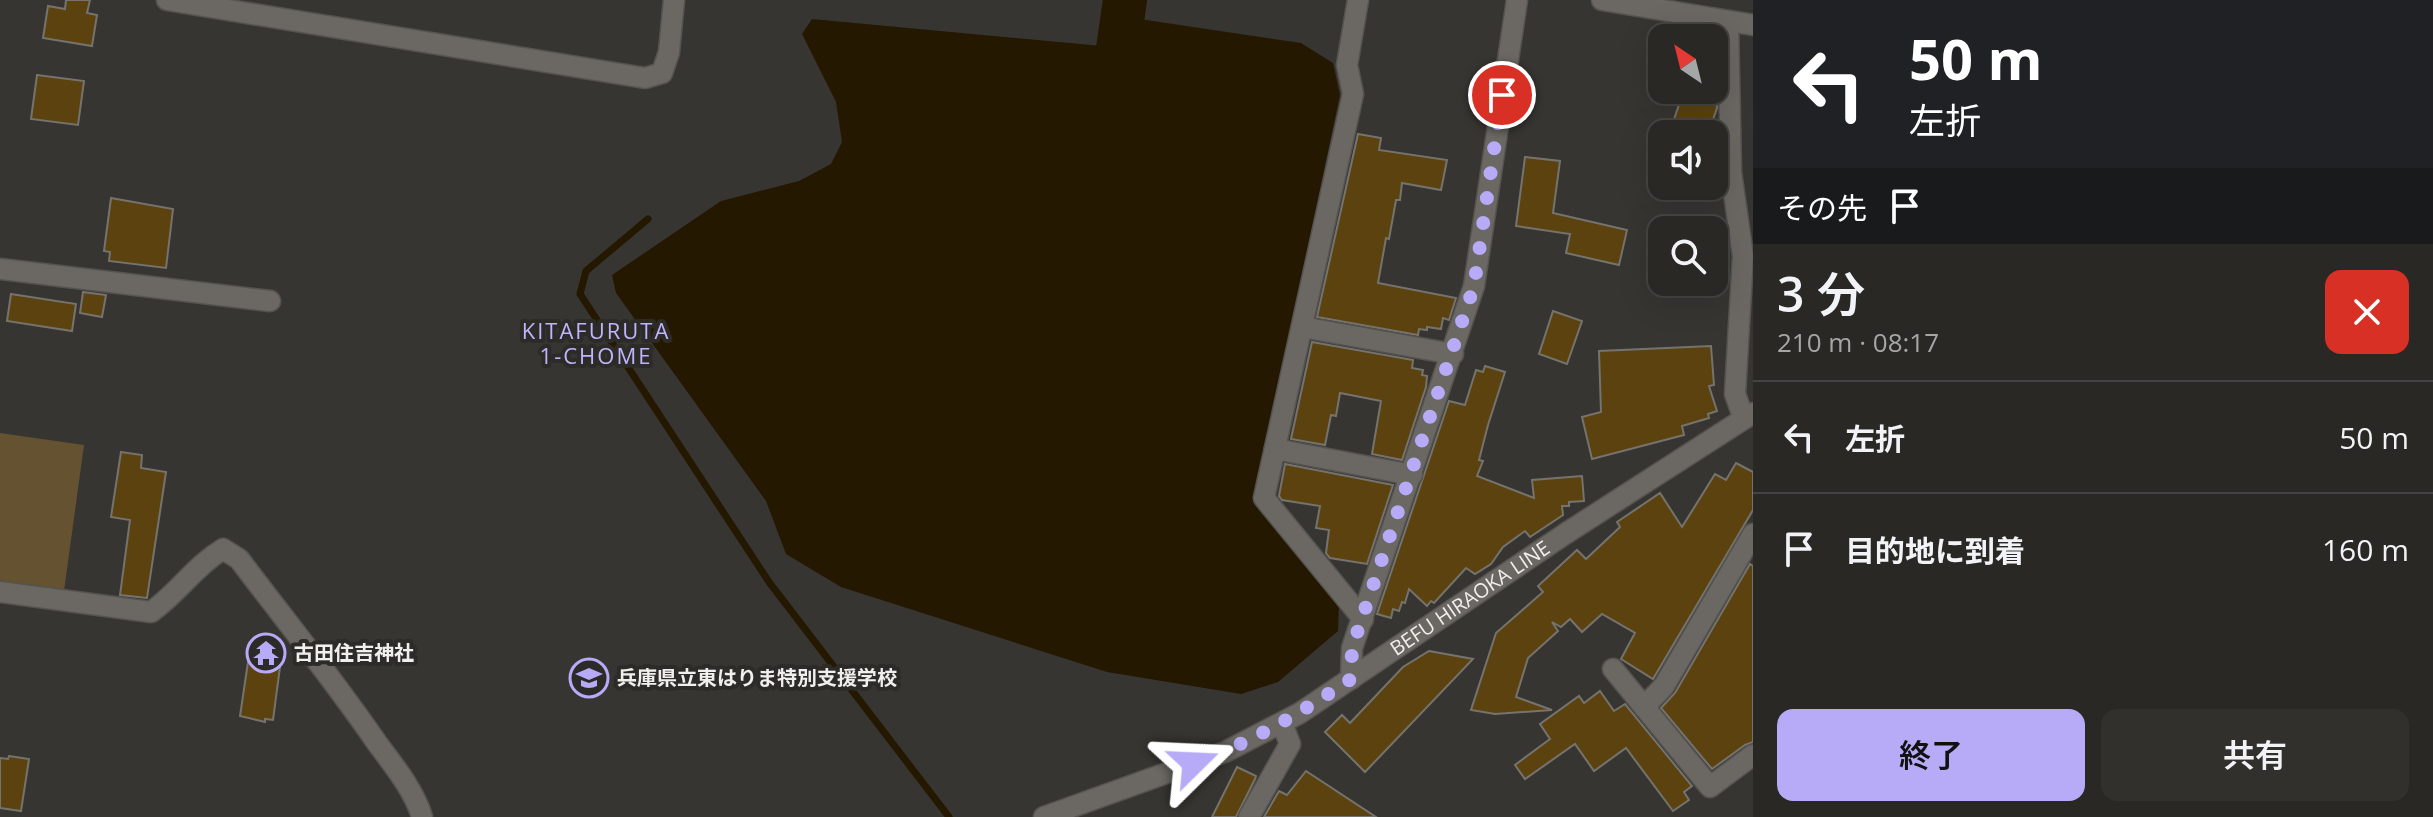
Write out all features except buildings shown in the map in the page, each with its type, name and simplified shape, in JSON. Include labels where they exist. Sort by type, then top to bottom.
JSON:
[{"type":"street","points":[[167,0],[645,78],[662,73],[669,52],[674,0]]},
{"type":"street","points":[[1358,0],[1347,65],[1353,94],[1264,498],[1363,619]]},
{"type":"street","points":[[1351,679],[1352,648],[1474,286],[1517,0]]},
{"type":"street","points":[[1602,0],[1753,25]]},
{"type":"street","points":[[1728,21],[1731,172],[1743,256],[1735,394],[1748,416]]},
{"type":"street","points":[[0,269],[270,301]]},
{"type":"street","points":[[1302,327],[1453,354]]},
{"type":"street","name":"BEFU HIRAOKA LINE","points":[[1044,817],[1225,752],[1282,723],[1748,416]]},
{"type":"street","points":[[1275,449],[1412,475]]},
{"type":"street","points":[[1644,707],[1664,686],[1753,534]]},
{"type":"street","points":[[0,592],[151,612],[171,598],[204,561],[223,549],[239,559],[350,703],[418,803],[422,817]]},
{"type":"street","points":[[1613,669],[1710,787],[1753,755]]},
{"type":"street","points":[[1249,817],[1290,744],[1282,723]]},
{"type":"shaded area","points":[[1126,17],[1301,43],[1333,63],[1340,95],[1254,501],[1339,605],[1338,631],[1278,682],[1241,694],[1107,672],[841,587],[786,554],[766,501],[616,293],[612,275],[721,201],[799,181],[831,164],[842,142],[836,102],[802,34],[812,19],[1123,48]]},
{"type":"shaded area","points":[[0,433],[84,445],[64,591],[0,583]]},
{"type":"waterway","points":[[1117,56],[1125,0]]},
{"type":"waterway","points":[[648,219],[586,271],[580,294],[769,582],[949,817]]},
{"type":"place","name":"古田住吉神社","points":[[266,653]]},
{"type":"place","name":"兵庫県立東はりま特別支援学校","points":[[589,678]]},
{"type":"district","name":"KITAFURUTA 1-CHOME","points":[[596,344]]},
{"type":"route","points":[[1194,763],[1225,752],[1300,713],[1351,679],[1352,648],[1474,286],[1502,95]]}]
